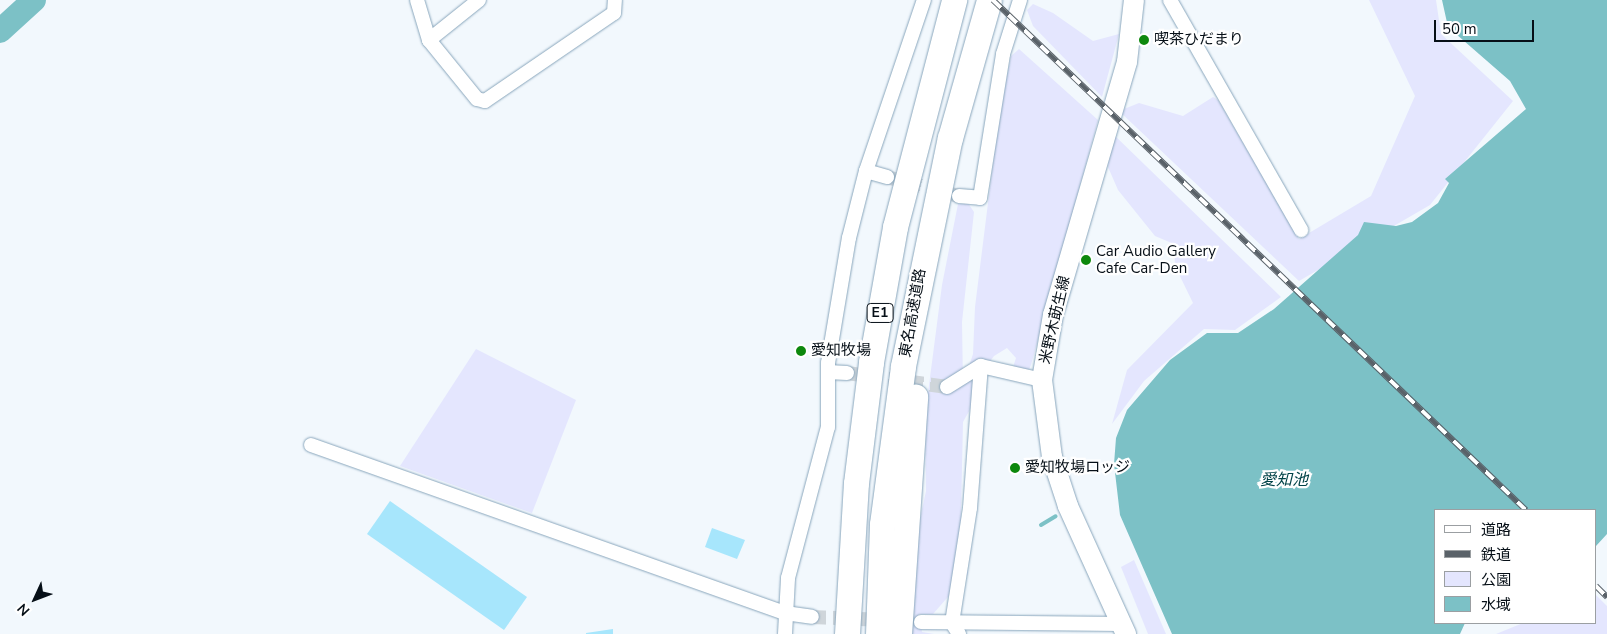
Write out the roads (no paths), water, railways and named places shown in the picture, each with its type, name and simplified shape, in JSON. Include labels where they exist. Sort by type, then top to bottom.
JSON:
[{"type":"highway","name":"E1","points":[[847,634],[856,483],[871,362],[895,227],[954,0]]},
{"type":"highway","name":"東名高速道路","points":[[878,634],[882,524],[903,366],[927,238],[990,0]]},
{"type":"highway","points":[[899,634],[927,238]]},
{"type":"highway","points":[[837,634],[856,483]]},
{"type":"main road","name":"米野木莇生線","points":[[1124,629],[1068,506],[1052,457],[1042,380],[1054,315],[1127,62],[1134,0]]},
{"type":"street","points":[[417,0],[429,40],[477,98],[485,101],[614,13],[615,0]]},
{"type":"street","points":[[429,40],[479,0]]},
{"type":"street","points":[[785,634],[788,578],[825,448],[828,372],[849,238],[866,171],[924,0]]},
{"type":"street","points":[[959,196],[980,198],[1003,54],[1020,0]]},
{"type":"street","points":[[1170,0],[1301,230]]},
{"type":"street","points":[[866,171],[887,177]]},
{"type":"street","points":[[956,628],[970,508],[981,366]]},
{"type":"street","points":[[947,387],[981,366],[1042,380]]},
{"type":"street","points":[[828,372],[847,373]]},
{"type":"street","points":[[310,445],[785,613],[812,617]]},
{"type":"street","points":[[921,622],[956,628],[1124,629]]},
{"type":"water","name":"愛知池","points":[[1442,0],[1607,0],[1607,534],[1597,545],[1597,509],[1434,509],[1434,624],[1465,624],[1460,634],[1172,634],[1120,515],[1114,464],[1116,438],[1127,410],[1170,360],[1207,333],[1238,333],[1274,309],[1358,235],[1364,222],[1396,226],[1412,222],[1438,203],[1449,183],[1445,179],[1526,109],[1510,81],[1448,27]]},
{"type":"waterway","points":[[0,31],[34,0]]},
{"type":"waterway","points":[[1041,525],[1056,516]]},
{"type":"tunnel","points":[[887,177],[959,196]]},
{"type":"tunnel","points":[[847,373],[947,387]]},
{"type":"tunnel","points":[[812,617],[884,620]]},
{"type":"railway","points":[[993,0],[1525,509]]},
{"type":"railway","points":[[1597,587],[1607,597]]},
{"type":"place","name":"喫茶ひだまり","points":[[1144,40]]},
{"type":"place","name":"Car Audio Gallery Cafe Car-Den","points":[[1086,260]]},
{"type":"place","name":"愛知牧場","points":[[801,351]]},
{"type":"place","name":"愛知牧場ロッジ","points":[[1015,468]]}]
